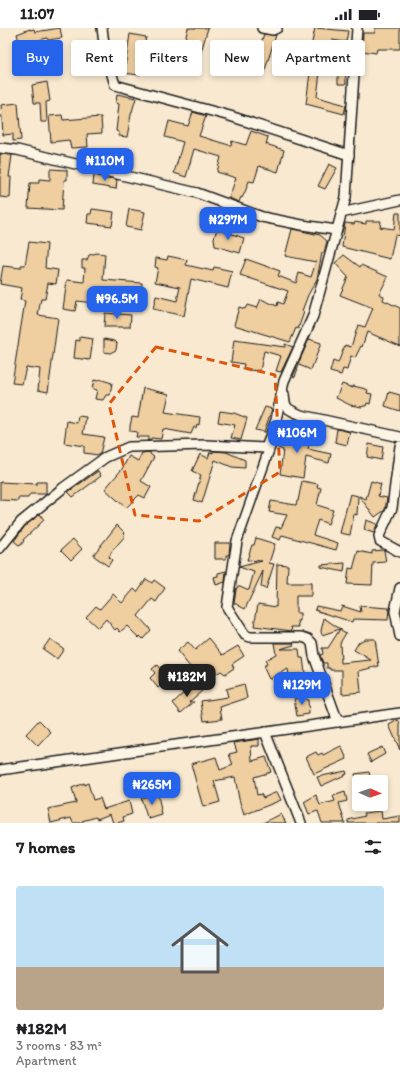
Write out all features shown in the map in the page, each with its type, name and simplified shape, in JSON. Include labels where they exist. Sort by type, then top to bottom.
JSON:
[{"type":"street","points":[[102,28],[105,51],[115,85],[230,116],[349,155]]},
{"type":"street","points":[[262,28],[273,30],[277,28]]},
{"type":"street","points":[[0,548],[22,522],[63,488],[106,457],[129,447],[206,445],[266,448],[276,420],[284,380],[313,316],[346,196],[357,28]]},
{"type":"street","points":[[0,148],[17,150],[197,193],[262,217],[336,230]]},
{"type":"street","points":[[341,213],[400,200]]},
{"type":"street","points":[[284,380],[285,405],[237,541],[227,607],[245,635],[250,637],[302,637],[308,639],[312,643],[314,656],[338,722]]},
{"type":"street","points":[[285,405],[288,410],[301,415],[400,437]]},
{"type":"street","points":[[400,446],[392,508],[379,536],[380,541],[400,552]]},
{"type":"street","points":[[400,588],[395,611],[400,636]]},
{"type":"street","points":[[0,770],[400,713]]},
{"type":"street","points":[[265,732],[302,823]]},
{"type":"highlighted area","points":[[156,347],[275,375],[280,472],[199,521],[135,515],[109,404]]},
{"type":"building","points":[[60,28],[62,38],[48,40],[47,38],[39,40],[19,40],[17,34],[30,29],[34,29],[35,32]]},
{"type":"building","points":[[188,28],[208,28],[202,49],[202,40],[185,40]]},
{"type":"building","points":[[315,28],[348,31],[346,40],[313,40]]},
{"type":"building","points":[[375,28],[400,28],[400,49],[377,49],[376,53],[365,51],[365,40],[363,40],[363,33],[375,33]]},
{"type":"building","points":[[130,34],[146,37],[145,40],[135,40],[135,74],[127,73],[127,54]]},
{"type":"building","points":[[264,34],[276,35],[274,40],[272,40],[272,48],[264,73],[264,40],[262,40]]},
{"type":"building","points":[[310,76],[320,76],[317,97],[346,105],[344,114],[306,104]]},
{"type":"building","points":[[338,76],[346,76],[346,84],[338,84]]},
{"type":"building","points":[[47,82],[50,101],[46,102],[47,122],[41,122],[40,103],[34,103],[32,85]]},
{"type":"building","points":[[117,94],[136,98],[127,137],[119,136],[119,132],[116,131],[119,104],[116,103]]},
{"type":"building","points":[[18,103],[21,140],[13,141],[13,134],[3,135],[1,105]]},
{"type":"building","points":[[193,112],[206,116],[199,136],[229,145],[231,145],[232,141],[246,145],[251,131],[268,137],[266,144],[284,150],[278,172],[259,166],[254,182],[249,181],[239,202],[229,198],[236,178],[217,172],[221,157],[194,149],[186,177],[174,173],[183,142],[165,137],[169,121],[188,126]]},
{"type":"building","points":[[62,115],[63,120],[101,117],[102,133],[87,134],[88,147],[71,148],[69,140],[51,142],[49,116]]},
{"type":"building","points":[[0,154],[12,155],[9,177],[11,177],[10,198],[0,197]]},
{"type":"building","points":[[329,164],[337,168],[325,189],[318,186]]},
{"type":"building","points":[[50,169],[67,170],[67,180],[64,180],[62,210],[28,208],[30,183],[39,183],[39,179],[50,180]]},
{"type":"building","points":[[94,175],[106,178],[107,180],[110,178],[117,180],[116,189],[93,185]]},
{"type":"building","points":[[92,209],[114,212],[112,226],[87,223],[88,214],[91,214]]},
{"type":"building","points":[[129,209],[145,212],[141,230],[126,227]]},
{"type":"building","points":[[396,213],[400,213],[400,236],[395,235],[390,259],[342,247],[345,223],[354,224],[355,222],[366,224],[366,221],[381,221],[380,227],[394,229]]},
{"type":"building","points":[[217,229],[244,238],[240,253],[215,246],[214,238]]},
{"type":"building","points":[[292,229],[320,235],[327,241],[324,253],[322,253],[317,279],[308,295],[302,311],[304,312],[298,329],[296,328],[290,342],[234,325],[239,307],[245,309],[247,305],[257,308],[261,299],[277,306],[278,302],[283,304],[288,291],[240,275],[246,259],[280,271],[278,276],[296,283],[299,273],[311,277],[316,262],[285,256]]},
{"type":"building","points":[[29,242],[47,244],[45,268],[58,270],[56,284],[48,283],[45,299],[41,299],[38,315],[58,318],[48,392],[38,390],[40,369],[26,367],[22,384],[12,383],[25,301],[20,300],[22,288],[0,284],[3,266],[21,268],[21,265],[25,265]]},
{"type":"building","points":[[97,253],[105,254],[103,280],[142,283],[141,294],[102,291],[101,304],[77,301],[75,311],[63,309],[67,280],[84,282],[85,268],[82,268],[82,260],[87,260],[89,255]]},
{"type":"building","points":[[344,255],[360,267],[361,265],[388,277],[379,294],[384,296],[383,300],[400,308],[400,346],[367,332],[362,347],[361,346],[355,358],[351,356],[347,370],[343,369],[341,375],[330,372],[333,361],[338,363],[345,345],[351,347],[358,325],[365,327],[373,308],[340,295],[348,277],[335,263]]},
{"type":"building","points":[[168,256],[187,260],[186,265],[213,271],[214,267],[232,271],[228,288],[191,279],[184,316],[153,309],[156,296],[177,301],[180,287],[155,282],[158,268],[155,267],[156,258],[167,260]]},
{"type":"building","points":[[105,313],[131,315],[130,327],[104,327]]},
{"type":"building","points":[[80,337],[93,339],[90,360],[74,358],[76,340],[80,341]]},
{"type":"building","points":[[104,339],[115,341],[117,343],[116,350],[110,353],[104,352]]},
{"type":"building","points":[[309,339],[321,343],[311,370],[299,365],[295,377],[293,376]]},
{"type":"building","points":[[234,340],[285,347],[285,344],[293,347],[281,372],[276,371],[281,356],[264,351],[260,371],[249,370],[243,369],[244,364],[231,362]]},
{"type":"building","points":[[99,379],[112,383],[110,395],[106,395],[103,400],[95,399],[97,390],[92,389],[94,380],[98,381]]},
{"type":"building","points":[[342,384],[353,388],[353,386],[368,390],[367,393],[372,394],[370,404],[367,403],[366,406],[362,407],[350,405],[336,398]]},
{"type":"building","points":[[143,388],[169,394],[165,412],[200,417],[199,425],[197,424],[196,428],[194,427],[191,434],[163,429],[161,439],[151,438],[151,440],[147,441],[149,437],[136,437],[137,432],[130,431],[130,426],[132,417],[138,418]]},
{"type":"building","points":[[389,392],[400,395],[400,411],[385,406]]},
{"type":"building","points":[[265,407],[272,409],[264,432],[255,430]]},
{"type":"building","points":[[220,411],[234,413],[247,418],[241,440],[231,438],[235,425],[218,422]]},
{"type":"building","points":[[78,416],[86,417],[83,434],[104,437],[100,454],[84,453],[84,446],[64,443],[67,421],[77,423]]},
{"type":"building","points":[[285,425],[295,429],[293,436],[306,440],[309,444],[308,449],[331,454],[329,463],[306,457],[303,478],[280,474],[283,450],[278,448]]},
{"type":"building","points":[[337,429],[350,432],[347,445],[335,442]]},
{"type":"building","points":[[369,444],[383,447],[381,460],[367,457]]},
{"type":"building","points":[[213,451],[226,452],[245,460],[245,468],[232,467],[215,460],[202,503],[194,500],[201,475],[192,471],[200,454],[208,458],[210,452],[213,453]]},
{"type":"building","points":[[150,452],[150,454],[154,457],[141,481],[151,487],[145,498],[139,495],[126,508],[105,489],[122,469],[129,456],[138,461],[142,453]]},
{"type":"building","points":[[98,471],[101,476],[73,497],[68,492]]},
{"type":"building","points":[[302,481],[318,484],[317,487],[321,488],[317,505],[333,510],[328,524],[318,520],[313,535],[338,543],[336,550],[282,535],[280,540],[272,537],[276,527],[281,528],[287,515],[269,512],[271,501],[296,505]]},
{"type":"building","points":[[371,481],[381,484],[378,496],[387,498],[385,510],[375,517],[359,496],[366,499]]},
{"type":"building","points":[[0,482],[37,484],[37,482],[46,482],[46,494],[30,494],[28,498],[18,498],[18,501],[0,500]]},
{"type":"building","points":[[350,494],[358,496],[357,515],[354,514],[350,535],[340,533]]},
{"type":"building","points":[[40,514],[44,520],[23,540],[24,541],[20,546],[14,541],[25,526]]},
{"type":"building","points":[[366,520],[377,524],[374,533],[364,530]]},
{"type":"building","points":[[117,525],[125,533],[123,535],[125,536],[112,551],[109,557],[112,560],[108,566],[94,556],[94,554]]},
{"type":"building","points":[[256,538],[275,544],[269,563],[274,564],[266,589],[261,587],[263,571],[245,609],[234,603],[236,590],[238,586],[240,586],[249,590],[254,572],[239,567],[262,561],[247,560]]},
{"type":"building","points":[[73,539],[82,549],[71,560],[61,550]]},
{"type":"building","points":[[215,543],[230,543],[229,555],[226,555],[226,559],[215,559]]},
{"type":"building","points":[[384,550],[386,562],[373,563],[372,585],[347,584],[349,568],[353,569],[358,551],[372,554],[372,551]]},
{"type":"building","points":[[345,563],[344,572],[321,567],[321,565]]},
{"type":"building","points":[[277,564],[288,565],[287,583],[311,583],[311,596],[296,596],[296,613],[300,613],[300,621],[298,621],[299,627],[291,627],[292,631],[254,626],[258,604],[276,607]]},
{"type":"building","points":[[226,571],[225,582],[216,585],[214,577],[218,576],[218,573]]},
{"type":"building","points":[[146,579],[152,583],[154,580],[165,588],[156,602],[152,599],[138,616],[151,630],[143,639],[140,636],[139,638],[127,626],[120,632],[117,628],[115,630],[106,619],[98,628],[86,617],[96,606],[100,609],[113,594],[122,603],[134,589],[137,592]]},
{"type":"building","points":[[316,606],[340,611],[342,606],[361,612],[360,606],[389,608],[388,620],[353,619],[352,622],[315,610]]},
{"type":"building","points":[[324,618],[340,629],[322,635],[321,631]]},
{"type":"building","points":[[341,628],[341,630],[346,633],[340,643],[341,663],[371,660],[354,650],[359,642],[365,639],[375,639],[379,666],[359,671],[361,692],[342,694],[342,670],[330,670],[330,668],[327,668],[327,663],[323,663],[320,655],[323,654],[322,648],[328,648]]},
{"type":"building","points":[[209,638],[223,655],[238,646],[244,656],[232,664],[234,668],[225,674],[221,671],[216,674],[210,666],[194,679],[186,670],[190,667],[177,651],[188,642],[195,650]]},
{"type":"building","points":[[50,639],[64,649],[57,659],[43,649]]},
{"type":"building","points":[[274,643],[293,643],[294,645],[280,649],[299,649],[300,658],[303,658],[305,673],[289,676],[288,669],[269,679],[263,666],[267,664],[265,660],[276,654]]},
{"type":"building","points":[[157,665],[169,679],[158,688],[150,678],[155,673],[152,669]]},
{"type":"building","points":[[195,682],[202,691],[189,702],[194,702],[181,713],[173,703]]},
{"type":"building","points":[[244,684],[247,698],[220,707],[222,719],[204,721],[201,701],[228,697],[226,689]]},
{"type":"building","points":[[305,697],[306,700],[308,700],[309,714],[297,716],[294,699]]},
{"type":"building","points":[[39,720],[51,732],[38,746],[26,734]]},
{"type":"building","points":[[398,720],[400,724],[400,750],[389,725]]},
{"type":"building","points":[[259,739],[259,746],[251,746],[252,761],[266,757],[271,772],[254,777],[257,795],[261,794],[263,798],[277,792],[281,800],[244,815],[235,777],[214,781],[220,802],[203,807],[191,764],[216,757],[220,770],[233,765],[229,754],[237,752],[234,743]]},
{"type":"building","points":[[341,746],[347,759],[314,774],[306,757],[316,752],[318,755],[322,753],[323,755]]},
{"type":"building","points":[[382,747],[385,754],[371,762],[367,754]]},
{"type":"building","points":[[346,771],[347,774],[321,786],[317,777]]},
{"type":"building","points":[[369,772],[370,775],[355,775]]},
{"type":"building","points":[[84,783],[84,785],[88,783],[93,800],[100,798],[104,809],[129,801],[132,814],[123,817],[124,821],[117,823],[113,823],[110,814],[97,819],[96,817],[82,821],[82,823],[73,823],[71,818],[51,823],[48,809],[76,803],[72,788]]},
{"type":"building","points":[[345,792],[347,801],[339,803],[345,823],[322,823],[318,811],[309,814],[304,802],[316,795],[320,805],[335,801],[333,796]]},
{"type":"building","points":[[158,795],[162,815],[149,819],[141,798]]},
{"type":"building","points":[[381,811],[382,819],[400,816],[400,823],[348,823],[348,820],[365,816],[364,813]]},
{"type":"building","points":[[281,814],[286,823],[263,823]]}]
